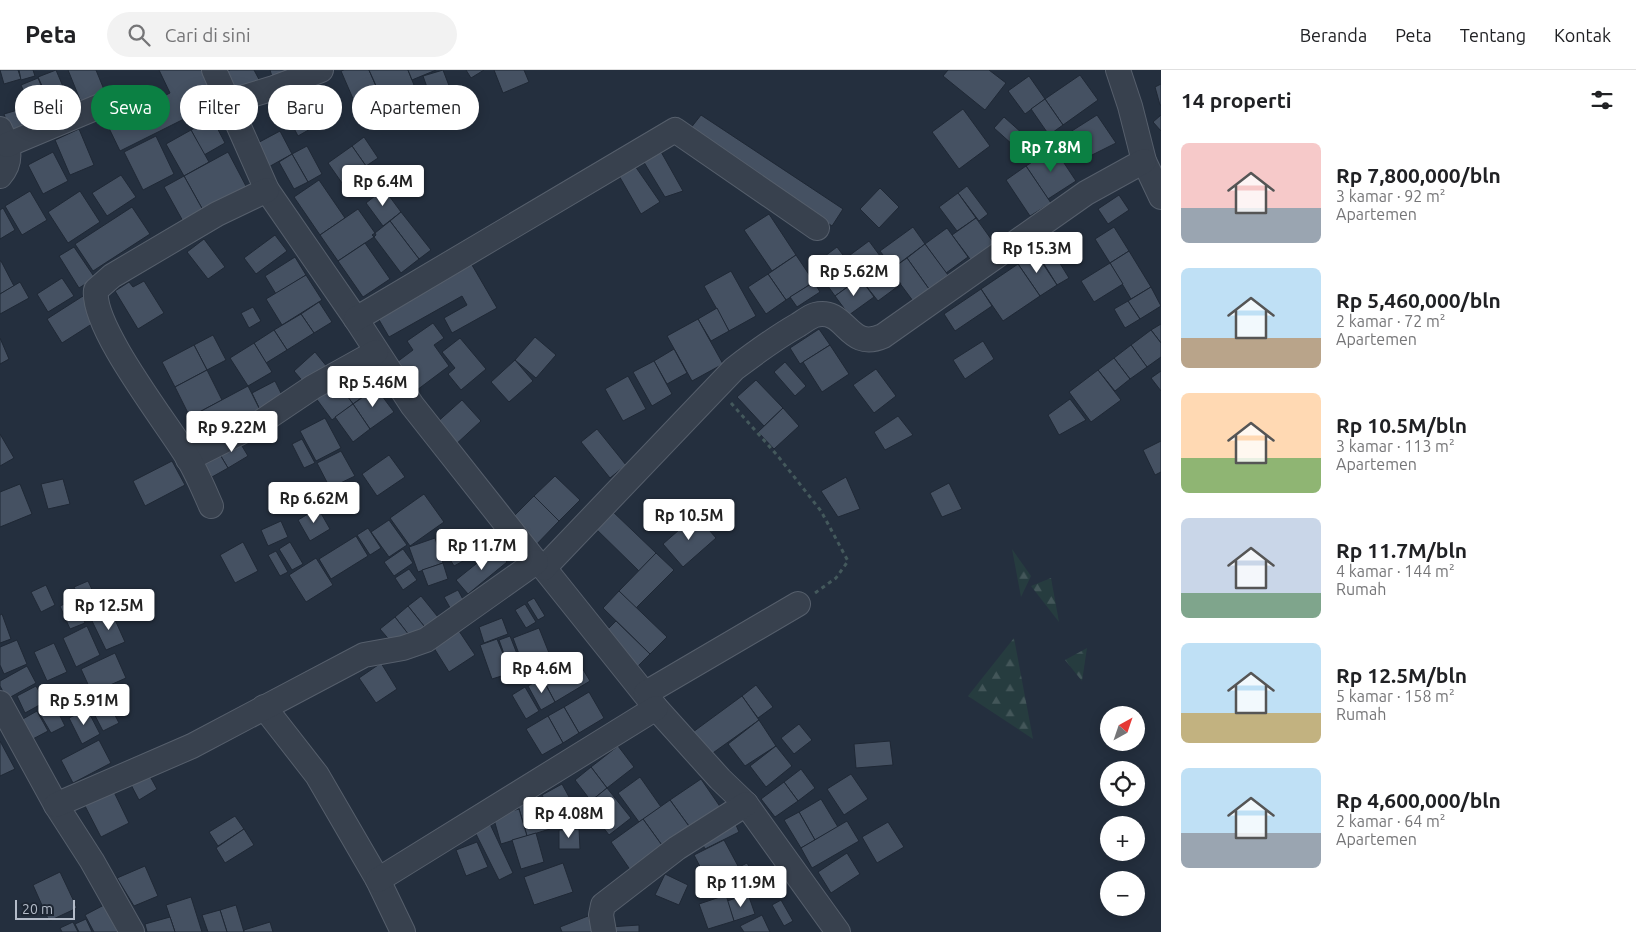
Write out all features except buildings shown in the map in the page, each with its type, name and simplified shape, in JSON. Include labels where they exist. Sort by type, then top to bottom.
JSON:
[{"type":"street","points":[[214,70],[221,85]]},
{"type":"street","points":[[258,93],[321,70]]},
{"type":"street","points":[[1118,70],[1130,106],[1144,161],[1161,197]]},
{"type":"street","points":[[0,176],[9,162],[4,137],[91,108]]},
{"type":"street","points":[[240,130],[267,190],[356,319],[412,405],[456,463],[651,700],[720,779],[746,804],[838,932]]},
{"type":"street","points":[[356,319],[675,130],[816,228]]},
{"type":"street","points":[[56,805],[192,746],[364,655],[416,644],[426,640],[540,565],[734,369],[769,341],[815,315],[836,318],[860,339],[868,341],[883,336],[1086,193],[1144,161]]},
{"type":"street","points":[[211,506],[188,459],[151,403],[104,323],[96,304],[96,290],[112,276],[217,214],[267,190]]},
{"type":"street","points":[[188,459],[261,422],[313,386],[376,352]]},
{"type":"street","points":[[378,880],[798,604]]},
{"type":"street","points":[[0,703],[56,805],[92,861],[132,932]]},
{"type":"street","points":[[264,707],[317,775],[378,880],[403,932]]},
{"type":"street","points":[[604,932],[601,915],[603,905],[677,848],[746,804]]},
{"type":"path","points":[[717,388],[777,455],[821,511],[848,560],[836,578],[798,604]]},
{"type":"green space","points":[[1012,549],[1031,576],[1021,597]]},
{"type":"green space","points":[[1051,578],[1059,622],[1031,586]]},
{"type":"green space","points":[[1014,638],[1033,739],[968,696]]},
{"type":"green space","points":[[1087,648],[1082,681],[1065,660]]}]
